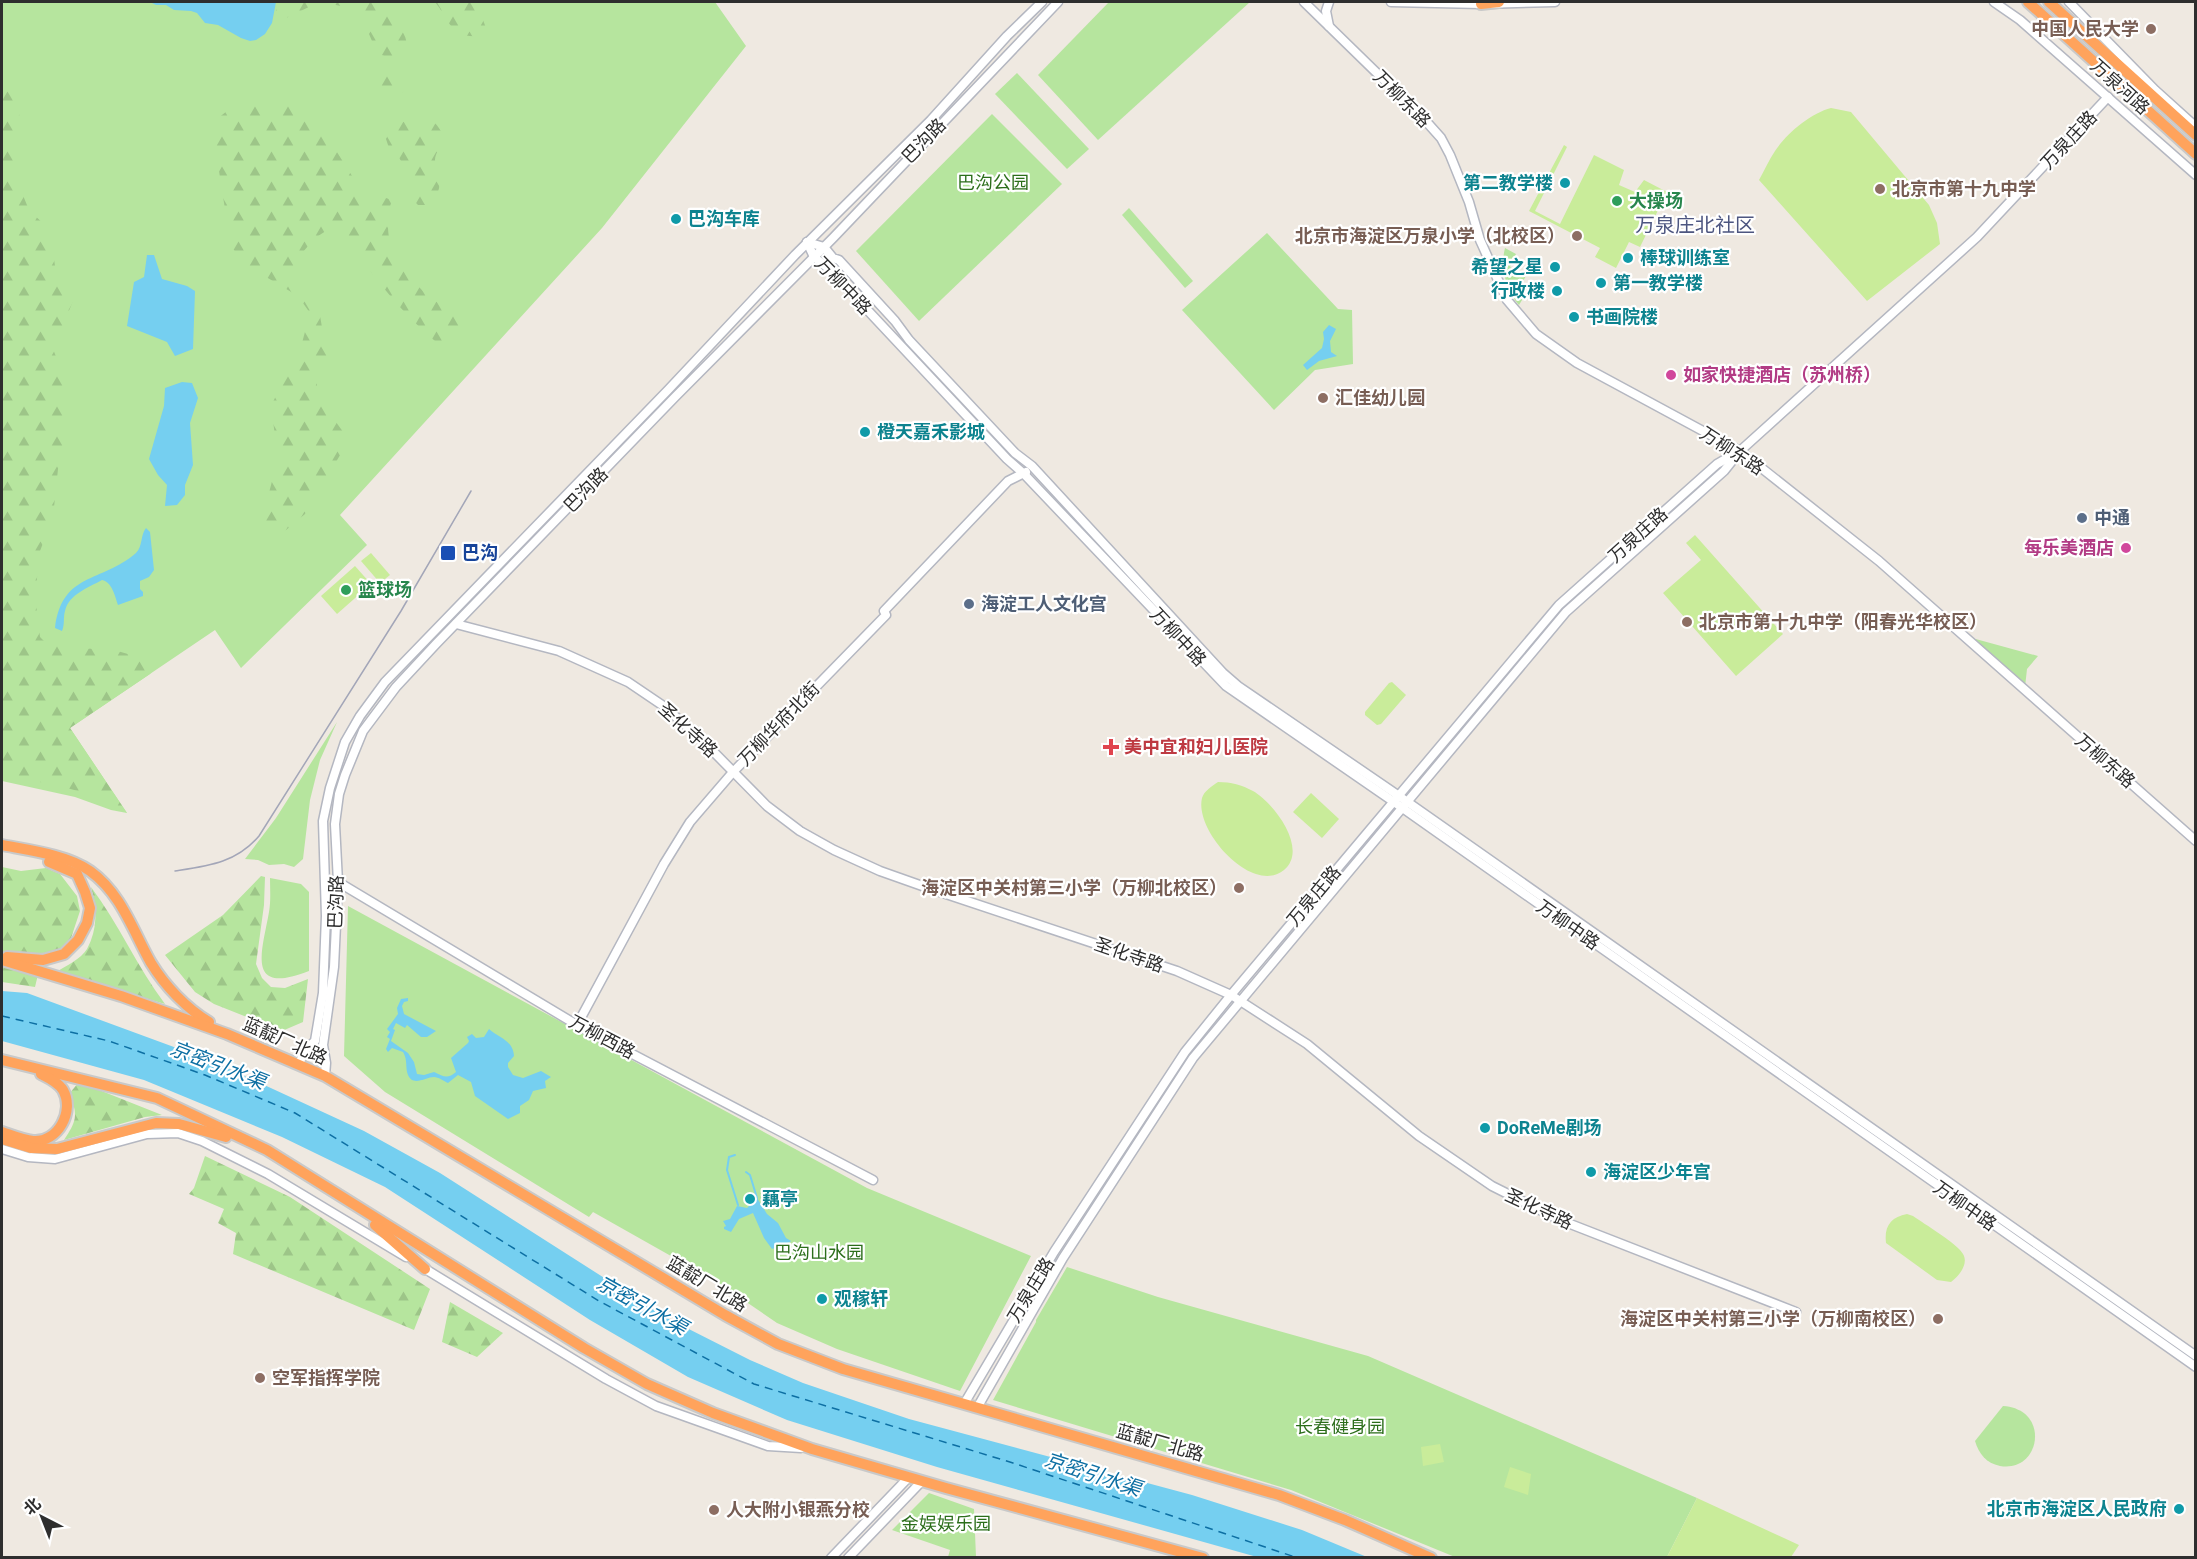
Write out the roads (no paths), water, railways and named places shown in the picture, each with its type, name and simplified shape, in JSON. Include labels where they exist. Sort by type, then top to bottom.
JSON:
[{"type":"highway","points":[[1482,4],[1499,2]]},
{"type":"highway","name":"万泉河路","points":[[2028,2],[2196,154]]},
{"type":"highway","name":"万泉河路","points":[[2049,2],[2196,135]]},
{"type":"highway","points":[[2,845],[68,861],[90,870],[111,891],[152,964],[167,984],[199,1016],[227,1034]]},
{"type":"highway","points":[[2,852],[56,864],[77,874],[90,908],[87,923],[78,940],[64,954],[43,960],[2,958]]},
{"type":"highway","name":"蓝靛厂北路","points":[[2,958],[121,996],[227,1034],[325,1076],[725,1315],[778,1344],[843,1369],[1279,1495],[1431,1557]]},
{"type":"highway","points":[[2,1132],[33,1141],[52,1136],[61,1128],[66,1116],[66,1096],[51,1078],[6,1060]]},
{"type":"highway","points":[[6,1060],[157,1098],[267,1150],[584,1348],[647,1384],[712,1413],[812,1449],[1203,1557]]},
{"type":"highway","points":[[2,1139],[31,1148],[57,1149],[156,1123],[178,1124],[207,1131],[267,1150]]},
{"type":"highway","points":[[352,1205],[425,1269]]},
{"type":"street","name":"巴沟路","points":[[299,1065],[304,1051],[315,1041],[322,993],[326,916],[323,821],[330,788],[345,742],[360,716],[385,682],[668,390],[807,242],[931,120],[1007,36],[1042,2]]},
{"type":"street","name":"巴沟路","points":[[325,1076],[326,1063],[323,1045],[334,967],[338,882],[335,824],[339,794],[358,740],[375,712],[456,624],[824,247],[1058,2]]},
{"type":"street","name":"万柳东路","points":[[1304,2],[1441,138],[1469,202],[1480,240],[1507,300],[1536,334],[1577,363],[1740,452],[1879,561],[2196,841]]},
{"type":"street","points":[[1329,2],[1326,11],[1329,27]]},
{"type":"street","points":[[1392,2],[1482,4],[1555,2]]},
{"type":"street","name":"万泉河路","points":[[1994,2],[2020,20],[2196,175]]},
{"type":"street","name":"万泉河路","points":[[2069,2],[2155,90],[2196,127]]},
{"type":"street","name":"万泉庄路","points":[[977,1408],[1076,1238],[1193,1058],[1566,612],[1724,471],[1740,452],[1977,237],[2108,97]]},
{"type":"street","name":"万柳中路","points":[[807,242],[824,247],[833,258],[839,260],[895,321],[909,340],[1015,453],[1032,466],[1231,679],[1404,805],[2196,1367]]},
{"type":"street","name":"万柳中路","points":[[807,242],[814,257],[829,269],[1226,687],[1396,799]]},
{"type":"street","name":"万泉庄路","points":[[964,1404],[1054,1252],[1185,1052],[1231,995],[1559,605],[1717,464],[1740,452]]},
{"type":"street","name":"万柳华府北街","points":[[578,1025],[664,864],[690,822],[733,772],[886,615],[884,610],[1008,481],[1024,474],[1032,466]]},
{"type":"street","name":"圣化寺路","points":[[456,624],[560,651],[628,682],[662,705],[698,736],[767,806],[800,831],[834,850],[880,871],[928,888],[1177,971],[1231,995],[1307,1044],[1419,1136],[1492,1186],[1560,1220],[1796,1312]]},
{"type":"street","name":"万柳中路","points":[[1404,805],[2196,1356]]},
{"type":"street","name":"万柳西路","points":[[338,882],[578,1025],[873,1180]]},
{"type":"street","points":[[2,1149],[28,1157],[55,1159],[147,1134],[178,1133],[202,1141],[268,1174],[656,1406],[768,1446],[812,1449]]},
{"type":"street","points":[[831,1557],[909,1477]]},
{"type":"street","points":[[848,1557],[922,1481]]},
{"type":"water","points":[[150,2],[276,2],[272,23],[265,34],[250,41],[218,25],[205,23],[197,13],[174,10],[166,5],[156,5]]},
{"type":"water","points":[[147,255],[154,255],[162,279],[187,286],[195,291],[193,349],[175,356],[167,342],[127,326],[134,282],[144,277]]},
{"type":"water","points":[[1329,325],[1336,329],[1330,341],[1331,352],[1337,356],[1319,361],[1307,370],[1303,365],[1322,348],[1323,332]]},
{"type":"water","points":[[182,382],[192,383],[198,398],[190,423],[193,465],[185,485],[185,495],[177,505],[165,506],[167,485],[149,459],[164,406],[165,388]]},
{"type":"water","points":[[146,528],[150,532],[154,570],[149,577],[140,581],[143,596],[118,605],[111,586],[102,580],[70,600],[65,611],[62,631],[55,628],[59,610],[74,588],[123,563],[136,553]]},
{"type":"water","name":"京密引水渠","points":[[2,991],[27,993],[212,1061],[364,1131],[440,1173],[667,1318],[750,1360],[803,1383],[909,1419],[1192,1495],[1302,1530],[1367,1557],[1257,1557],[937,1467],[787,1420],[688,1377],[590,1320],[385,1187],[282,1137],[144,1080],[2,1041]]},
{"type":"water","points":[[408,998],[402,1006],[404,1014],[436,1031],[427,1037],[421,1037],[407,1025],[405,1028],[396,1023],[393,1029],[395,1030],[391,1041],[408,1053],[414,1062],[417,1074],[424,1075],[434,1072],[451,1076],[456,1072],[451,1058],[468,1043],[467,1037],[472,1034],[476,1038],[484,1037],[489,1029],[511,1046],[514,1056],[508,1063],[508,1067],[513,1075],[523,1078],[541,1071],[551,1077],[545,1081],[546,1088],[533,1091],[529,1100],[520,1106],[520,1113],[508,1119],[475,1096],[471,1082],[458,1075],[448,1083],[434,1077],[416,1081],[410,1079],[403,1052],[392,1048],[388,1052],[386,1049],[390,1039],[387,1037],[390,1032],[387,1029],[398,1014],[397,1008],[401,999]]},
{"type":"water","points":[[757,1198],[767,1214],[778,1223],[790,1242],[772,1249],[764,1238],[753,1213],[739,1219],[731,1232],[724,1229],[726,1226],[723,1221],[730,1219],[737,1206],[747,1208]]},
{"type":"waterway","points":[[735,1155],[729,1157],[727,1170],[738,1205]]},
{"type":"waterway","points":[[746,1172],[750,1175],[757,1198]]},
{"type":"tram line","points":[[175,871],[210,865],[231,858],[259,836],[401,611],[471,491]]},
{"type":"place","name":"中国人民大学","points":[[2151,29]]},
{"type":"place","name":"第二教学楼","points":[[1565,183]]},
{"type":"place","name":"北京市第十九中学","points":[[1880,189]]},
{"type":"place","name":"大操场","points":[[1617,201]]},
{"type":"place","name":"巴沟车库","points":[[676,219]]},
{"type":"place","name":"北京市海淀区万泉小学（北校区）","points":[[1577,236]]},
{"type":"place","name":"棒球训练室","points":[[1628,258]]},
{"type":"place","name":"希望之星","points":[[1555,267]]},
{"type":"place","name":"第一教学楼","points":[[1601,283]]},
{"type":"place","name":"行政楼","points":[[1557,291]]},
{"type":"place","name":"书画院楼","points":[[1574,317]]},
{"type":"place","name":"如家快捷酒店（苏州桥）","points":[[1671,375]]},
{"type":"place","name":"汇佳幼儿园","points":[[1323,398]]},
{"type":"place","name":"橙天嘉禾影城","points":[[865,432]]},
{"type":"place","name":"中通","points":[[2082,518]]},
{"type":"place","name":"每乐美酒店","points":[[2126,548]]},
{"type":"place","name":"巴沟","points":[[448,553]]},
{"type":"place","name":"篮球场","points":[[346,590]]},
{"type":"place","name":"海淀工人文化宫","points":[[969,604]]},
{"type":"place","name":"北京市第十九中学（阳春光华校区）","points":[[1687,622]]},
{"type":"place","name":"美中宜和妇儿医院","points":[[1111,747]]},
{"type":"place","name":"海淀区中关村第三小学（万柳北校区）","points":[[1239,888]]},
{"type":"place","name":"DoReMe剧场","points":[[1485,1128]]},
{"type":"place","name":"海淀区少年宫","points":[[1591,1172]]},
{"type":"place","name":"藕亭","points":[[750,1199]]},
{"type":"place","name":"观稼轩","points":[[822,1299]]},
{"type":"place","name":"海淀区中关村第三小学（万柳南校区）","points":[[1938,1319]]},
{"type":"place","name":"空军指挥学院","points":[[260,1378]]},
{"type":"place","name":"北京市海淀区人民政府","points":[[2179,1509]]},
{"type":"place","name":"人大附小银燕分校","points":[[714,1510]]},
{"type":"district","name":"万泉庄北社区","points":[[1695,225]]},
{"type":"park label","name":"巴沟公园","points":[[993,183]]},
{"type":"park label","name":"巴沟山水园","points":[[819,1253]]},
{"type":"park label","name":"长春健身园","points":[[1340,1427]]},
{"type":"park label","name":"金娱娱乐园","points":[[946,1524]]}]
